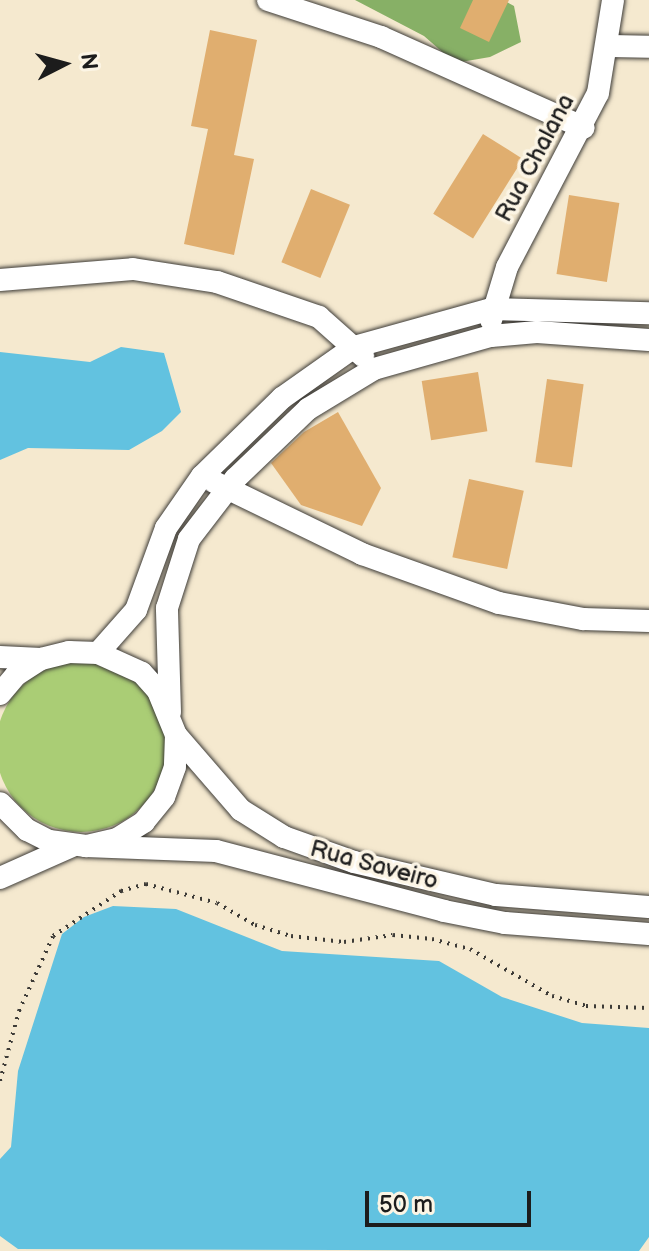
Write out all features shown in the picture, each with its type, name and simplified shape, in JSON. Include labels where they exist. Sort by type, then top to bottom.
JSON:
[{"type":"street","points":[[268,0],[381,37],[584,128]]},
{"type":"street","name":"Rua Chalana","points":[[491,336],[491,309],[507,267],[584,128],[610,46],[613,0]]},
{"type":"street","points":[[610,46],[649,47]]},
{"type":"street","points":[[0,280],[133,269],[217,282],[319,317],[374,369]]},
{"type":"street","points":[[98,653],[136,610],[166,528],[202,476],[282,398],[354,347],[491,309],[649,313]]},
{"type":"street","points":[[0,878],[79,846],[117,839],[144,822],[158,805],[175,767],[176,735],[170,712],[165,651],[174,575],[189,539],[227,488],[308,409],[374,369],[491,336],[537,332],[649,340]]},
{"type":"street","points":[[202,476],[362,554],[499,603],[583,619],[649,621]]},
{"type":"street","points":[[0,657],[41,659],[69,652],[98,653],[142,673],[170,712]]},
{"type":"street","points":[[0,694],[16,675],[41,659]]},
{"type":"street","name":"Rua Saveiro","points":[[176,735],[241,810],[298,842],[354,862],[496,895],[649,907]]},
{"type":"street","points":[[0,803],[27,830],[79,846]]},
{"type":"street","name":"Rua Saveiro","points":[[79,846],[216,851],[459,914],[649,934]]},
{"type":"path","points":[[0,1081],[19,1011],[53,936],[121,891],[146,884],[217,903],[255,925],[291,936],[344,942],[393,935],[432,939],[470,949],[505,972],[563,999],[586,1006],[649,1008]]},
{"type":"green space","points":[[355,0],[503,0],[514,6],[521,42],[490,57],[455,63],[424,36]]},
{"type":"green space","points":[[81,662],[114,668],[141,687],[160,714],[166,747],[160,780],[141,807],[114,826],[81,832],[48,826],[21,807],[2,780],[-4,747],[2,714],[21,687],[48,668]]},
{"type":"water","points":[[121,347],[164,353],[181,412],[162,431],[129,450],[28,448],[0,460],[0,352],[90,362]]},
{"type":"water","points":[[113,906],[176,909],[282,951],[439,961],[502,997],[582,1023],[649,1028],[649,1237],[639,1251],[18,1249],[0,1236],[0,1159],[11,1147],[18,1071],[62,934],[84,917]]},
{"type":"building","points":[[473,0],[509,0],[489,42],[460,28]]},
{"type":"building","points":[[210,30],[257,40],[234,155],[254,159],[234,255],[184,244],[208,129],[191,126]]},
{"type":"building","points":[[483,134],[523,159],[473,239],[433,214]]},
{"type":"building","points":[[311,189],[350,205],[320,278],[281,262]]},
{"type":"building","points":[[569,195],[619,203],[607,282],[556,274]]},
{"type":"building","points":[[478,372],[487,431],[431,440],[422,381]]},
{"type":"building","points":[[547,379],[584,384],[572,467],[535,462]]},
{"type":"building","points":[[338,412],[381,488],[362,526],[301,505],[271,463],[304,432]]},
{"type":"building","points":[[469,479],[524,491],[507,569],[452,557]]}]
